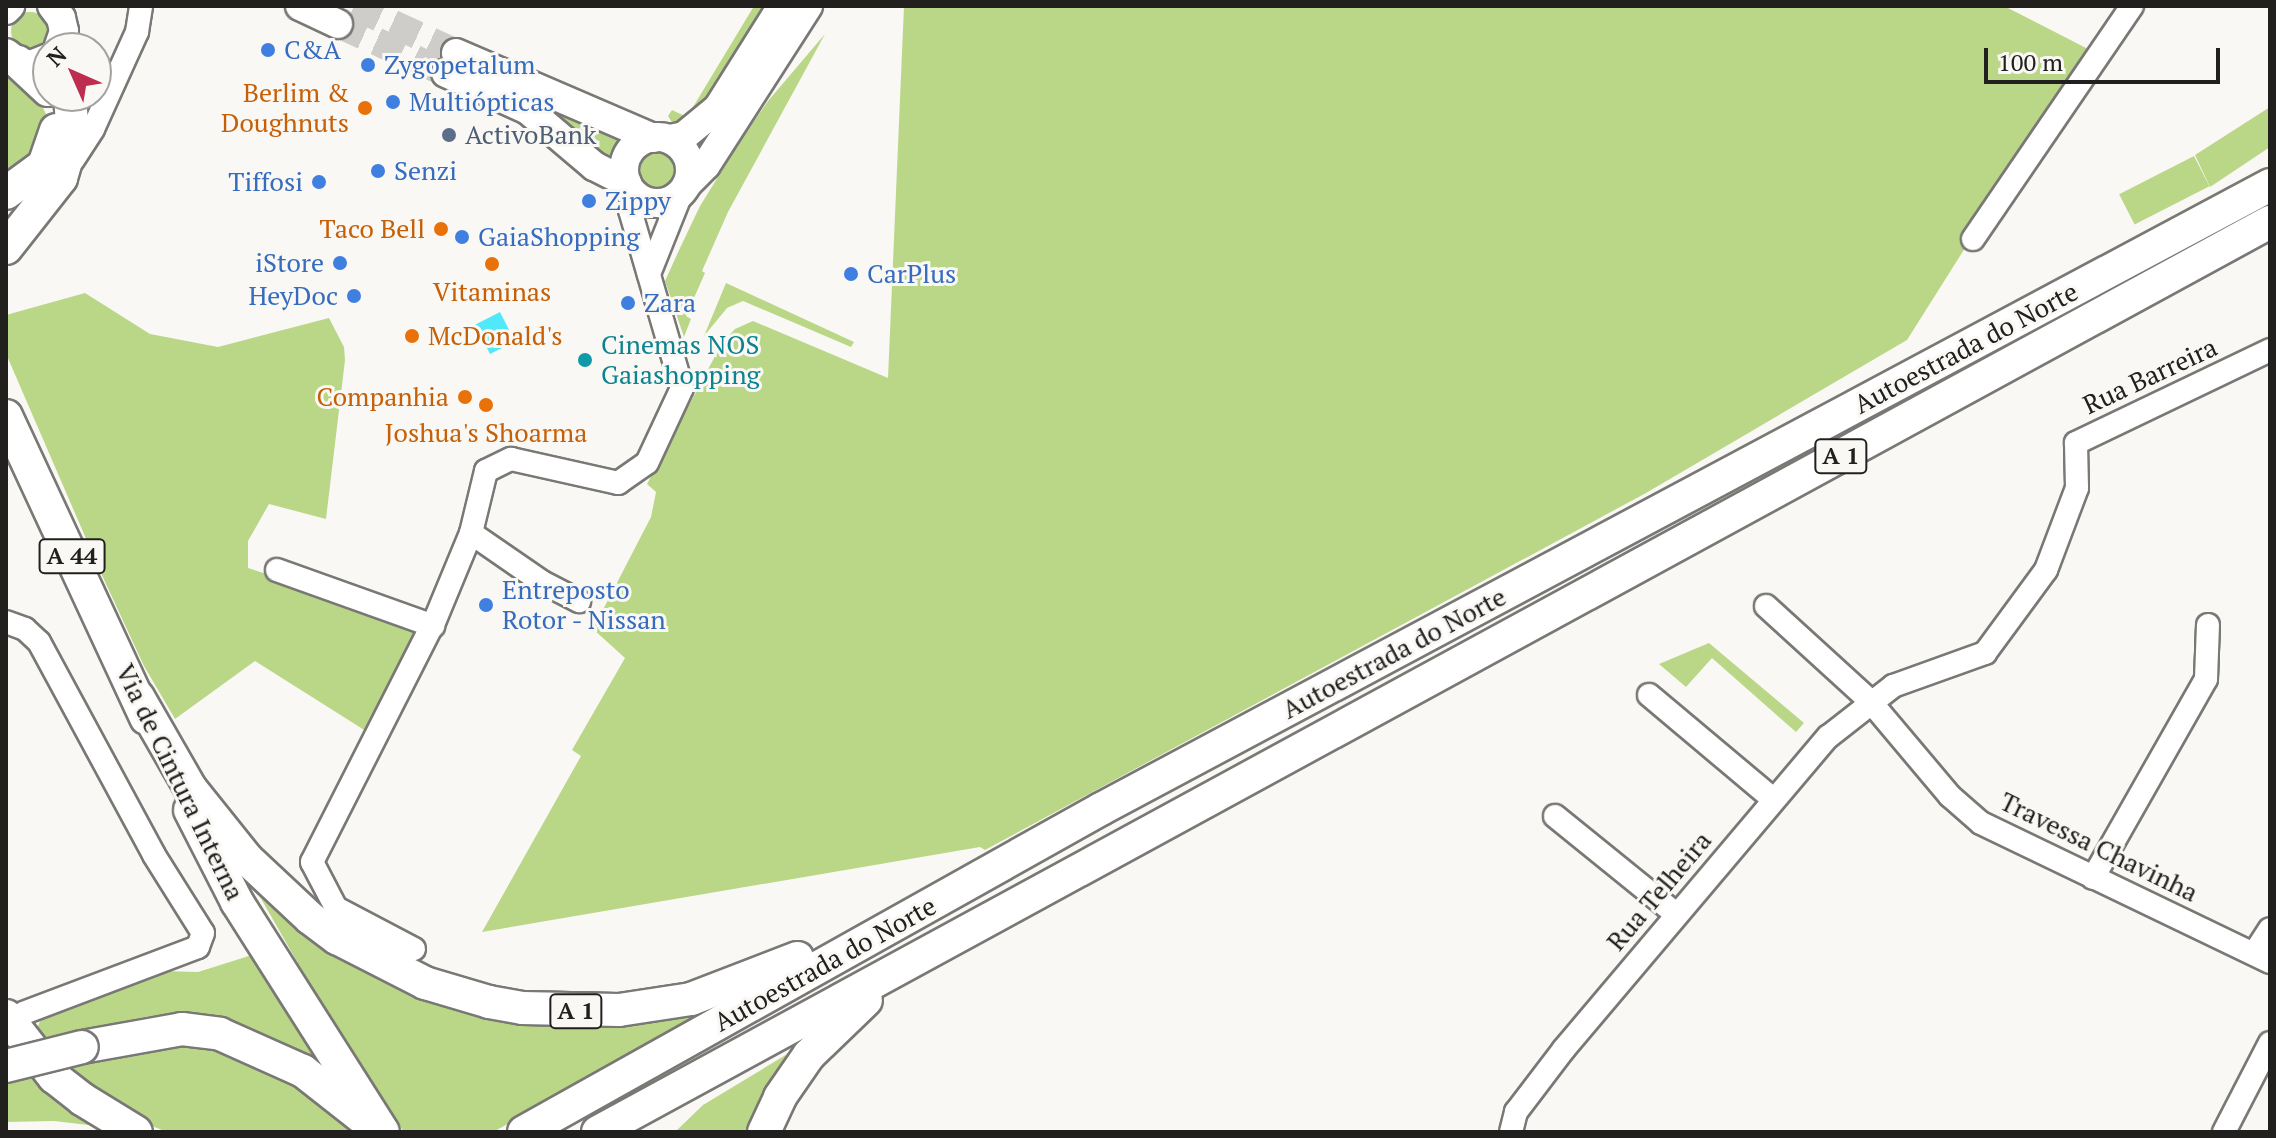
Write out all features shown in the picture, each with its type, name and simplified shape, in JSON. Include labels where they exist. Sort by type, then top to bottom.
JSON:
[{"type":"highway","points":[[17,56],[32,72]]},
{"type":"highway","points":[[6,193],[44,165],[55,143],[56,112]]},
{"type":"highway","points":[[6,248],[61,178],[73,137],[71,112]]},
{"type":"highway","name":"Autoestrada do Norte","points":[[524,1132],[1101,809],[2270,185]]},
{"type":"highway","name":"Autoestrada do Norte","points":[[598,1132],[723,1061],[921,958],[2270,222]]},
{"type":"highway","name":"Via de Cintura Interna","points":[[6,416],[162,754],[237,902],[381,1132]]},
{"type":"highway","name":"A 1","points":[[138,697],[191,789],[247,859],[310,918],[356,949],[415,978],[457,994],[522,1008],[585,1011],[652,1007],[733,985],[773,970],[1101,809]]},
{"type":"highway","points":[[764,1132],[780,1097],[818,1046],[854,1010],[921,958]]},
{"type":"highway","points":[[14,1015],[54,1077],[82,1099],[136,1132]]},
{"type":"highway","points":[[6,1066],[145,1034],[182,1029],[220,1034],[261,1049],[303,1071],[381,1132]]},
{"type":"main road","points":[[300,6],[338,24]]},
{"type":"main road","points":[[630,188],[627,157],[634,147],[684,136],[718,108],[782,6]]},
{"type":"main road","points":[[684,188],[688,157],[661,139],[451,63],[528,110],[594,166],[645,201],[665,202],[684,188],[706,165],[808,6]]},
{"type":"main road","points":[[61,10],[64,32]]},
{"type":"street","points":[[61,178],[93,129],[137,32],[141,6]]},
{"type":"street","points":[[1973,239],[2132,6]]},
{"type":"street","points":[[414,949],[336,908],[312,862],[433,626],[471,533],[486,471],[511,459],[618,483],[647,463],[682,388],[630,210],[630,188]]},
{"type":"street","points":[[649,274],[684,188]]},
{"type":"street","name":"Rua Barreira","points":[[1870,701],[1893,686],[1985,653],[2046,570],[2077,488],[2076,443],[2270,350]]},
{"type":"street","points":[[471,533],[542,582],[579,601]]},
{"type":"street","points":[[277,570],[433,626]]},
{"type":"street","name":"Travessa Chavinha","points":[[1766,606],[1870,701],[1950,796],[1981,823],[2262,957]]},
{"type":"street","points":[[6,622],[25,629],[39,642],[154,855],[203,933],[198,947],[14,1015]]},
{"type":"street","points":[[2093,878],[2206,679],[2208,625]]},
{"type":"street","points":[[1649,695],[1773,799]]},
{"type":"street","name":"Rua Telheira","points":[[1511,1132],[1516,1112],[1676,914],[1828,737],[1870,701]]},
{"type":"street","points":[[1555,816],[1676,914]]},
{"type":"street","points":[[2262,957],[2270,929]]},
{"type":"street","points":[[2224,1132],[2270,1043]]},
{"type":"green space","points":[[754,6],[768,6],[710,100],[678,126],[673,124],[668,116],[672,110],[687,117]]},
{"type":"green space","points":[[904,6],[2004,6],[2090,50],[1907,340],[1646,493],[985,850],[980,847],[482,932],[581,756],[572,750],[625,658],[593,629],[651,517],[656,492],[647,484],[722,343],[735,329],[753,321],[888,378]]},
{"type":"green space","points":[[23,14],[37,14],[47,24],[49,32],[32,32],[32,49],[23,48],[13,38],[13,24]]},
{"type":"green space","points":[[825,34],[728,212],[686,316],[691,319],[684,337],[665,281],[680,248],[700,206],[739,143],[768,101]]},
{"type":"green space","points":[[451,62],[627,143],[615,159],[614,173]]},
{"type":"green space","points":[[6,76],[20,80],[32,92],[32,112],[45,112],[47,116],[46,133],[37,156],[6,178]]},
{"type":"green space","points":[[2270,107],[2270,147],[2210,187],[2195,155]]},
{"type":"green space","points":[[657,149],[672,155],[678,170],[672,185],[657,191],[642,185],[636,170],[642,155]]},
{"type":"green space","points":[[2194,156],[2209,186],[2135,224],[2119,194]]},
{"type":"green space","points":[[726,283],[854,342],[851,347],[743,301],[727,308],[704,336]]},
{"type":"green space","points":[[85,293],[150,334],[218,347],[329,318],[344,347],[345,360],[326,519],[269,504],[248,541],[248,568],[424,624],[369,733],[255,661],[175,719],[144,666],[100,571],[7,356],[6,315]]},
{"type":"green space","points":[[1709,643],[1804,723],[1796,732],[1712,658],[1686,687],[1659,664]]},
{"type":"green space","points":[[244,869],[292,921],[356,966],[426,996],[508,1019],[611,1027],[663,1019],[776,978],[493,1132],[404,1132],[350,1054]]},
{"type":"green space","points":[[252,955],[320,1068],[238,1024],[193,1014],[150,1016],[37,1039],[35,1033],[41,1019],[50,1012],[164,971],[198,972]]},
{"type":"green space","points":[[210,1044],[283,1073],[357,1132],[167,1132],[132,1118],[56,1065],[141,1045]]},
{"type":"green space","points":[[804,1044],[754,1132],[675,1132],[703,1105]]},
{"type":"green space","points":[[33,1072],[97,1126],[54,1121],[6,1122],[6,1077]]},
{"type":"water","points":[[500,312],[515,341],[490,354],[475,325]]},
{"type":"tunnel","points":[[354,6],[456,53]]},
{"type":"tunnel","points":[[338,24],[446,73]]},
{"type":"place","name":"C&A","points":[[268,50]]},
{"type":"place","name":"Zygopetalum","points":[[368,65]]},
{"type":"place","name":"Multiópticas","points":[[393,102]]},
{"type":"place","name":"Berlim & Doughnuts","points":[[365,108]]},
{"type":"place","name":"ActivoBank","points":[[449,135]]},
{"type":"place","name":"Senzi","points":[[378,171]]},
{"type":"place","name":"Tiffosi","points":[[319,182]]},
{"type":"place","name":"Zippy","points":[[589,201]]},
{"type":"place","name":"Taco Bell","points":[[441,229]]},
{"type":"place","name":"GaiaShopping","points":[[462,237]]},
{"type":"place","name":"iStore","points":[[340,263]]},
{"type":"place","name":"Vitaminas","points":[[492,264]]},
{"type":"place","name":"CarPlus","points":[[851,274]]},
{"type":"place","name":"HeyDoc","points":[[354,296]]},
{"type":"place","name":"Zara","points":[[628,303]]},
{"type":"place","name":"McDonald's","points":[[412,336]]},
{"type":"place","name":"Cinemas NOS Gaiashopping","points":[[585,360]]},
{"type":"place","name":"Companhia","points":[[465,397]]},
{"type":"place","name":"Joshua's Shoarma","points":[[486,405]]},
{"type":"place","name":"Entreposto Rotor - Nissan","points":[[486,605]]}]
